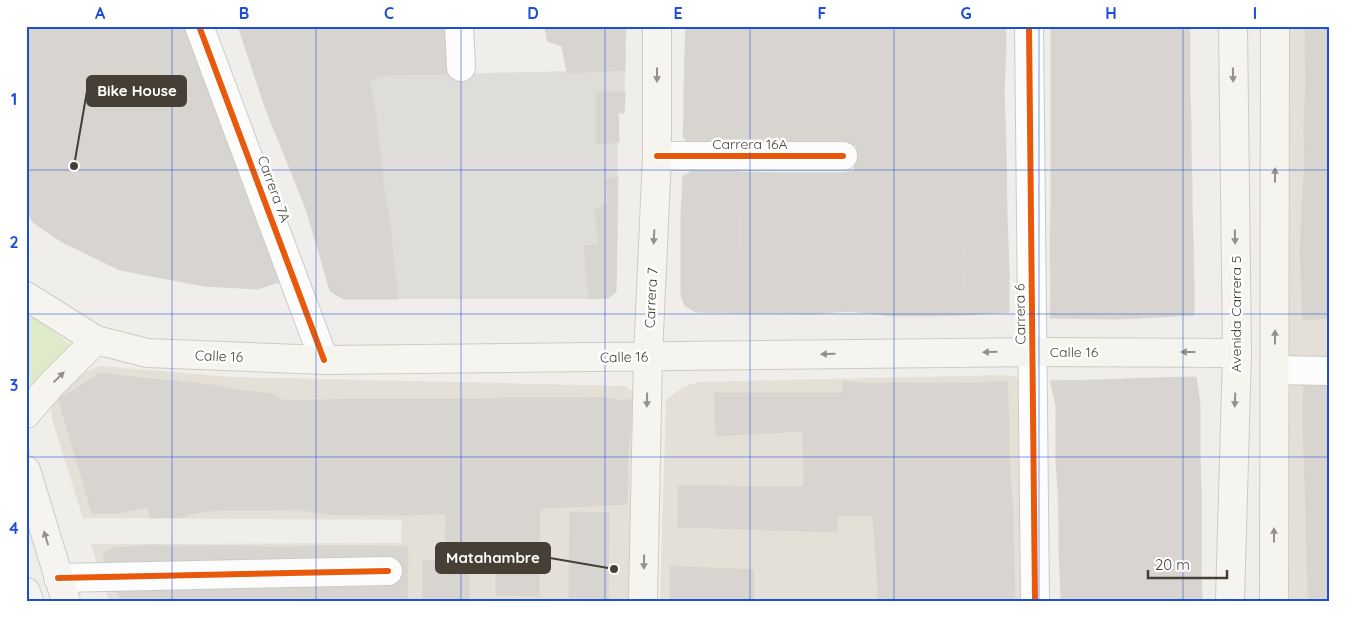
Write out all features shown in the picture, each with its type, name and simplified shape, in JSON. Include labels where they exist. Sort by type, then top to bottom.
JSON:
[{"type":"main road","name":"Carrera 7","points":[[643,601],[648,356],[658,156],[657,26]]},
{"type":"main road","name":"Avenida Carrera 5","points":[[1230,601],[1236,352],[1233,26]]},
{"type":"main road","points":[[1274,601],[1275,26]]},
{"type":"main road","name":"Calle 16","points":[[26,296],[96,340],[147,353],[324,360],[1033,352],[1236,352]]},
{"type":"main road","points":[[26,414],[51,385],[96,340]]},
{"type":"main road","points":[[26,470],[62,589]]},
{"type":"main road","points":[[26,592],[29,601]]},
{"type":"street","name":"Carrera 7A","points":[[200,26],[324,360]]},
{"type":"street","points":[[459,26],[461,67]]},
{"type":"street","name":"Carrera 6","points":[[1029,26],[1035,601]]},
{"type":"street","name":"Carrera 16A","points":[[658,156],[844,156]]},
{"type":"street","points":[[1274,370],[1329,371]]},
{"type":"street","points":[[62,589],[388,570]]},
{"type":"shaded area","points":[[1288,26],[1329,26],[1329,366],[1287,365]]},
{"type":"shaded area","points":[[625,70],[624,113],[618,113],[616,292],[608,298],[589,299],[398,299],[369,77],[385,75]]},
{"type":"shaded area","points":[[99,366],[232,377],[625,386],[639,396],[638,447],[630,457],[631,601],[109,601],[91,544],[401,543],[402,520],[83,518],[52,419],[50,394],[68,380]]},
{"type":"shaded area","points":[[1014,376],[1021,383],[1026,601],[660,601],[666,400],[683,387],[698,382]]},
{"type":"shaded area","points":[[1290,377],[1329,377],[1329,601],[1286,601]]},
{"type":"green space","points":[[26,311],[71,345],[53,363],[33,393],[26,369]]},
{"type":"building","points":[[26,26],[69,26],[72,33],[26,48]]},
{"type":"building","points":[[69,26],[94,26],[72,33]]},
{"type":"building","points":[[94,26],[190,26],[201,56],[94,95],[72,33]]},
{"type":"building","points":[[238,26],[289,26],[290,28],[244,44]]},
{"type":"building","points":[[293,26],[380,26],[385,75],[266,110],[244,44]]},
{"type":"building","points":[[380,26],[449,26],[449,41],[381,44]]},
{"type":"building","points":[[545,26],[626,26],[625,45],[562,46],[547,41]]},
{"type":"building","points":[[686,26],[781,26],[781,45],[685,51]]},
{"type":"building","points":[[781,26],[811,26],[816,86],[784,89]]},
{"type":"building","points":[[811,26],[849,26],[850,89],[816,86]]},
{"type":"building","points":[[849,26],[1006,26],[1006,47],[849,47]]},
{"type":"building","points":[[1051,26],[1107,26],[1108,43],[1051,41]]},
{"type":"building","points":[[1107,26],[1190,26],[1190,44],[1108,43]]},
{"type":"building","points":[[1306,26],[1329,26],[1329,44],[1305,46]]},
{"type":"building","points":[[72,33],[82,62],[26,85],[26,48]]},
{"type":"building","points":[[449,41],[449,74],[385,75],[381,44]]},
{"type":"building","points":[[1051,41],[1108,43],[1115,98],[1051,97]]},
{"type":"building","points":[[1108,43],[1190,44],[1190,96],[1115,98]]},
{"type":"building","points":[[1329,44],[1329,85],[1306,85],[1305,46]]},
{"type":"building","points":[[625,45],[625,70],[567,73],[562,46]]},
{"type":"building","points":[[781,45],[788,145],[757,145],[749,47]]},
{"type":"building","points":[[749,47],[752,88],[684,88],[685,51]]},
{"type":"building","points":[[849,47],[1006,47],[1004,93],[850,89]]},
{"type":"building","points":[[201,56],[222,111],[111,149],[94,95]]},
{"type":"building","points":[[82,62],[94,95],[26,132],[26,85]]},
{"type":"building","points":[[369,77],[376,115],[284,154],[266,110]]},
{"type":"building","points":[[26,83],[38,109],[26,114]]},
{"type":"building","points":[[1306,85],[1329,85],[1329,129],[1304,129]]},
{"type":"building","points":[[816,86],[818,145],[788,145],[784,89]]},
{"type":"building","points":[[816,86],[850,89],[846,145],[818,145]]},
{"type":"building","points":[[684,88],[752,88],[754,116],[684,119]]},
{"type":"building","points":[[850,89],[1004,93],[1006,147],[846,145]]},
{"type":"building","points":[[596,92],[625,92],[624,113],[618,113],[619,142],[596,144]]},
{"type":"building","points":[[94,95],[103,123],[26,189],[26,132]]},
{"type":"building","points":[[1190,96],[1191,125],[1115,128],[1115,98]]},
{"type":"building","points":[[1051,97],[1115,98],[1117,154],[1051,154]]},
{"type":"building","points":[[222,111],[242,167],[153,193],[118,160],[111,149]]},
{"type":"building","points":[[376,115],[383,182],[306,209],[284,154]]},
{"type":"building","points":[[754,116],[757,145],[688,144],[683,136],[684,119]]},
{"type":"building","points":[[103,123],[111,149],[34,223],[26,211],[26,189]]},
{"type":"building","points":[[103,123],[111,149],[34,223],[26,211],[26,189]]},
{"type":"building","points":[[1191,125],[1191,152],[1117,154],[1115,128]]},
{"type":"building","points":[[1304,129],[1329,129],[1329,153],[1305,154]]},
{"type":"building","points":[[857,145],[1006,147],[1007,218],[961,218],[845,212],[842,173],[854,171]]},
{"type":"building","points":[[111,149],[118,160],[62,242],[34,223]]},
{"type":"building","points":[[1191,152],[1192,183],[1122,185],[1117,154]]},
{"type":"building","points":[[1329,153],[1329,175],[1304,177],[1305,154]]},
{"type":"building","points":[[1051,154],[1117,154],[1122,185],[1051,183]]},
{"type":"building","points":[[118,160],[153,193],[120,270],[62,242]]},
{"type":"building","points":[[242,167],[262,222],[195,240],[153,193]]},
{"type":"building","points":[[694,170],[742,172],[740,217],[681,216],[683,176]]},
{"type":"building","points":[[742,172],[780,173],[778,238],[741,238]]},
{"type":"building","points":[[780,173],[813,173],[812,238],[778,238]]},
{"type":"building","points":[[813,173],[842,173],[847,239],[812,238]]},
{"type":"building","points":[[1329,175],[1329,211],[1302,212],[1304,177]]},
{"type":"building","points":[[618,177],[616,292],[608,298],[589,299],[584,246],[599,244],[595,211],[608,203],[606,180]]},
{"type":"building","points":[[383,182],[389,218],[318,249],[306,209]]},
{"type":"building","points":[[1051,183],[1122,185],[1122,208],[1051,204]]},
{"type":"building","points":[[1192,183],[1192,209],[1122,208],[1122,185]]},
{"type":"building","points":[[153,193],[195,240],[204,286],[120,270]]},
{"type":"building","points":[[1051,204],[1122,208],[1122,238],[1050,237]]},
{"type":"building","points":[[1122,208],[1192,209],[1193,245],[1122,238]]},
{"type":"building","points":[[1329,211],[1329,252],[1300,252],[1302,212]]},
{"type":"building","points":[[845,212],[899,215],[893,316],[849,311]]},
{"type":"building","points":[[899,215],[927,217],[930,316],[893,316]]},
{"type":"building","points":[[681,216],[740,217],[740,255],[681,249]]},
{"type":"building","points":[[927,217],[961,218],[966,315],[930,316]]},
{"type":"building","points":[[389,218],[398,299],[343,299],[330,291],[318,249]]},
{"type":"building","points":[[961,218],[1007,218],[1009,270],[965,273]]},
{"type":"building","points":[[262,222],[284,280],[258,289],[204,286],[195,240]]},
{"type":"building","points":[[1050,237],[1112,237],[1113,262],[1050,258]]},
{"type":"building","points":[[1112,237],[1193,245],[1194,283],[1113,286]]},
{"type":"building","points":[[741,238],[778,238],[780,313],[737,313]]},
{"type":"building","points":[[778,238],[812,238],[812,314],[780,313]]},
{"type":"building","points":[[812,238],[847,239],[849,311],[812,314]]},
{"type":"building","points":[[681,249],[740,255],[737,313],[696,312],[685,306],[681,295]]},
{"type":"building","points":[[1300,252],[1329,252],[1329,318],[1303,320]]},
{"type":"building","points":[[1050,258],[1113,262],[1113,286],[1051,287]]},
{"type":"building","points":[[1009,270],[1009,312],[966,315],[965,273]]},
{"type":"building","points":[[1194,283],[1194,315],[1138,318],[1138,286]]},
{"type":"building","points":[[1113,286],[1116,319],[1050,318],[1051,287]]},
{"type":"building","points":[[1113,286],[1138,286],[1138,318],[1116,319]]},
{"type":"building","points":[[100,373],[117,513],[92,513],[57,395],[65,396]]},
{"type":"building","points":[[100,373],[140,378],[151,443],[110,443]]},
{"type":"building","points":[[1196,377],[1200,404],[1153,402],[1152,378]]},
{"type":"building","points":[[140,378],[176,381],[188,442],[151,443]]},
{"type":"building","points":[[1152,378],[1153,402],[1132,401],[1127,379]]},
{"type":"building","points":[[1127,379],[1132,401],[1099,403],[1100,380]]},
{"type":"building","points":[[1304,379],[1329,381],[1329,414],[1303,413]]},
{"type":"building","points":[[1100,380],[1099,403],[1056,405],[1050,381]]},
{"type":"building","points":[[176,381],[212,385],[221,439],[188,442]]},
{"type":"building","points":[[843,381],[870,384],[874,438],[840,441]]},
{"type":"building","points":[[1007,381],[1009,427],[976,428],[978,383]]},
{"type":"building","points":[[900,383],[903,434],[874,438],[870,384]]},
{"type":"building","points":[[900,383],[928,383],[934,433],[903,434]]},
{"type":"building","points":[[928,383],[952,383],[955,431],[934,433]]},
{"type":"building","points":[[952,383],[978,383],[976,428],[955,431]]},
{"type":"building","points":[[212,385],[239,390],[245,446],[221,439]]},
{"type":"building","points":[[239,390],[273,394],[272,456],[266,464],[245,446]]},
{"type":"building","points":[[714,393],[843,393],[837,532],[678,527],[678,486],[804,487],[803,431],[716,436]]},
{"type":"building","points":[[273,394],[282,400],[301,400],[301,445],[272,456]]},
{"type":"building","points":[[602,397],[621,401],[630,399],[632,407],[628,453],[594,453],[591,398]]},
{"type":"building","points":[[510,398],[520,451],[482,451],[478,399]]},
{"type":"building","points":[[510,398],[546,398],[555,449],[520,451]]},
{"type":"building","points":[[546,398],[591,398],[594,453],[555,449]]},
{"type":"building","points":[[360,399],[412,399],[418,445],[370,445]]},
{"type":"building","points":[[360,399],[370,445],[329,443],[325,400]]},
{"type":"building","points":[[412,399],[447,399],[448,447],[418,445]]},
{"type":"building","points":[[447,399],[478,399],[482,451],[448,447]]},
{"type":"building","points":[[301,400],[325,400],[329,443],[301,445]]},
{"type":"building","points":[[1132,401],[1200,404],[1200,432],[1101,428],[1099,403]]},
{"type":"building","points":[[1099,403],[1103,460],[1056,460],[1056,405]]},
{"type":"building","points":[[1303,413],[1329,414],[1329,456],[1304,456]]},
{"type":"building","points":[[1009,427],[1009,460],[839,474],[840,441],[903,434]]},
{"type":"building","points":[[1101,428],[1200,432],[1200,457],[1103,460]]},
{"type":"building","points":[[221,439],[218,510],[188,514],[188,442]]},
{"type":"building","points":[[221,439],[245,446],[266,464],[272,510],[218,510]]},
{"type":"building","points":[[188,442],[188,514],[185,517],[150,518],[148,507],[154,470],[151,443]]},
{"type":"building","points":[[110,443],[151,443],[154,470],[148,507],[117,513]]},
{"type":"building","points":[[329,443],[370,445],[366,515],[326,514]]},
{"type":"building","points":[[329,443],[326,514],[297,509],[301,445]]},
{"type":"building","points":[[301,445],[297,509],[272,510],[266,464],[272,456]]},
{"type":"building","points":[[370,445],[418,445],[411,515],[366,515]]},
{"type":"building","points":[[418,445],[482,451],[555,449],[594,453],[628,453],[627,504],[411,515]]},
{"type":"building","points":[[1304,456],[1329,456],[1329,508],[1306,509]]},
{"type":"building","points":[[1200,457],[1201,490],[1105,492],[1103,460]]},
{"type":"building","points":[[1009,460],[1013,513],[838,516],[839,474]]},
{"type":"building","points":[[1056,460],[1103,460],[1105,492],[1058,489]]},
{"type":"building","points":[[1058,489],[1105,492],[1107,520],[1059,520]]},
{"type":"building","points":[[1201,490],[1201,517],[1107,520],[1105,492]]},
{"type":"building","points":[[446,496],[540,497],[539,596],[496,595],[496,561],[445,560]]},
{"type":"building","points":[[1329,508],[1329,529],[1306,529],[1306,509]]},
{"type":"building","points":[[570,512],[609,513],[608,601],[569,601]]},
{"type":"building","points":[[1013,513],[1014,571],[877,572],[873,516]]},
{"type":"building","points":[[1201,517],[1201,545],[1109,550],[1107,520]]},
{"type":"building","points":[[1059,520],[1107,520],[1109,550],[1059,549]]},
{"type":"building","points":[[1306,529],[1329,529],[1329,585],[1308,586]]},
{"type":"building","points":[[156,545],[177,547],[178,580],[156,580]]},
{"type":"building","points":[[156,545],[156,580],[112,580],[103,554],[113,548]]},
{"type":"building","points":[[1201,545],[1201,568],[1110,571],[1109,550]]},
{"type":"building","points":[[207,546],[212,601],[182,601],[178,580],[177,547]]},
{"type":"building","points":[[207,546],[242,546],[245,601],[212,601]]},
{"type":"building","points":[[242,546],[271,547],[276,601],[245,601]]},
{"type":"building","points":[[317,546],[317,601],[293,601],[293,547]]},
{"type":"building","points":[[317,546],[372,546],[368,601],[317,601]]},
{"type":"building","points":[[372,546],[408,547],[407,596],[368,598]]},
{"type":"building","points":[[271,547],[293,547],[293,601],[276,601]]},
{"type":"building","points":[[1059,549],[1109,550],[1110,571],[1060,572]]},
{"type":"building","points":[[423,560],[469,560],[469,601],[423,601]]},
{"type":"building","points":[[670,566],[754,570],[754,594],[670,587]]},
{"type":"building","points":[[1201,568],[1202,599],[1112,599],[1110,571]]},
{"type":"building","points":[[1014,571],[1015,601],[878,601],[877,572]]},
{"type":"building","points":[[1110,571],[1112,599],[1061,598],[1060,572]]},
{"type":"building","points":[[112,580],[178,580],[182,601],[121,601]]},
{"type":"building","points":[[1329,585],[1329,601],[1308,599],[1308,586]]},
{"type":"building","points":[[670,587],[754,594],[754,601],[670,601]]},
{"type":"building","points":[[407,596],[408,601],[368,601],[368,598]]},
{"type":"building","points":[[1061,598],[1112,599],[1112,601],[1061,601]]},
{"type":"building","points":[[1112,599],[1202,599],[1202,601],[1112,601]]},
{"type":"cycle path","points":[[199,26],[324,360]]},
{"type":"cycle path","points":[[1029,26],[1035,601]]},
{"type":"cycle path","points":[[657,156],[843,156]]},
{"type":"cycle path","points":[[58,578],[388,571]]},
{"type":"place","name":"Bike House","points":[[74,166]]},
{"type":"place","name":"Matahambre","points":[[614,569]]}]
